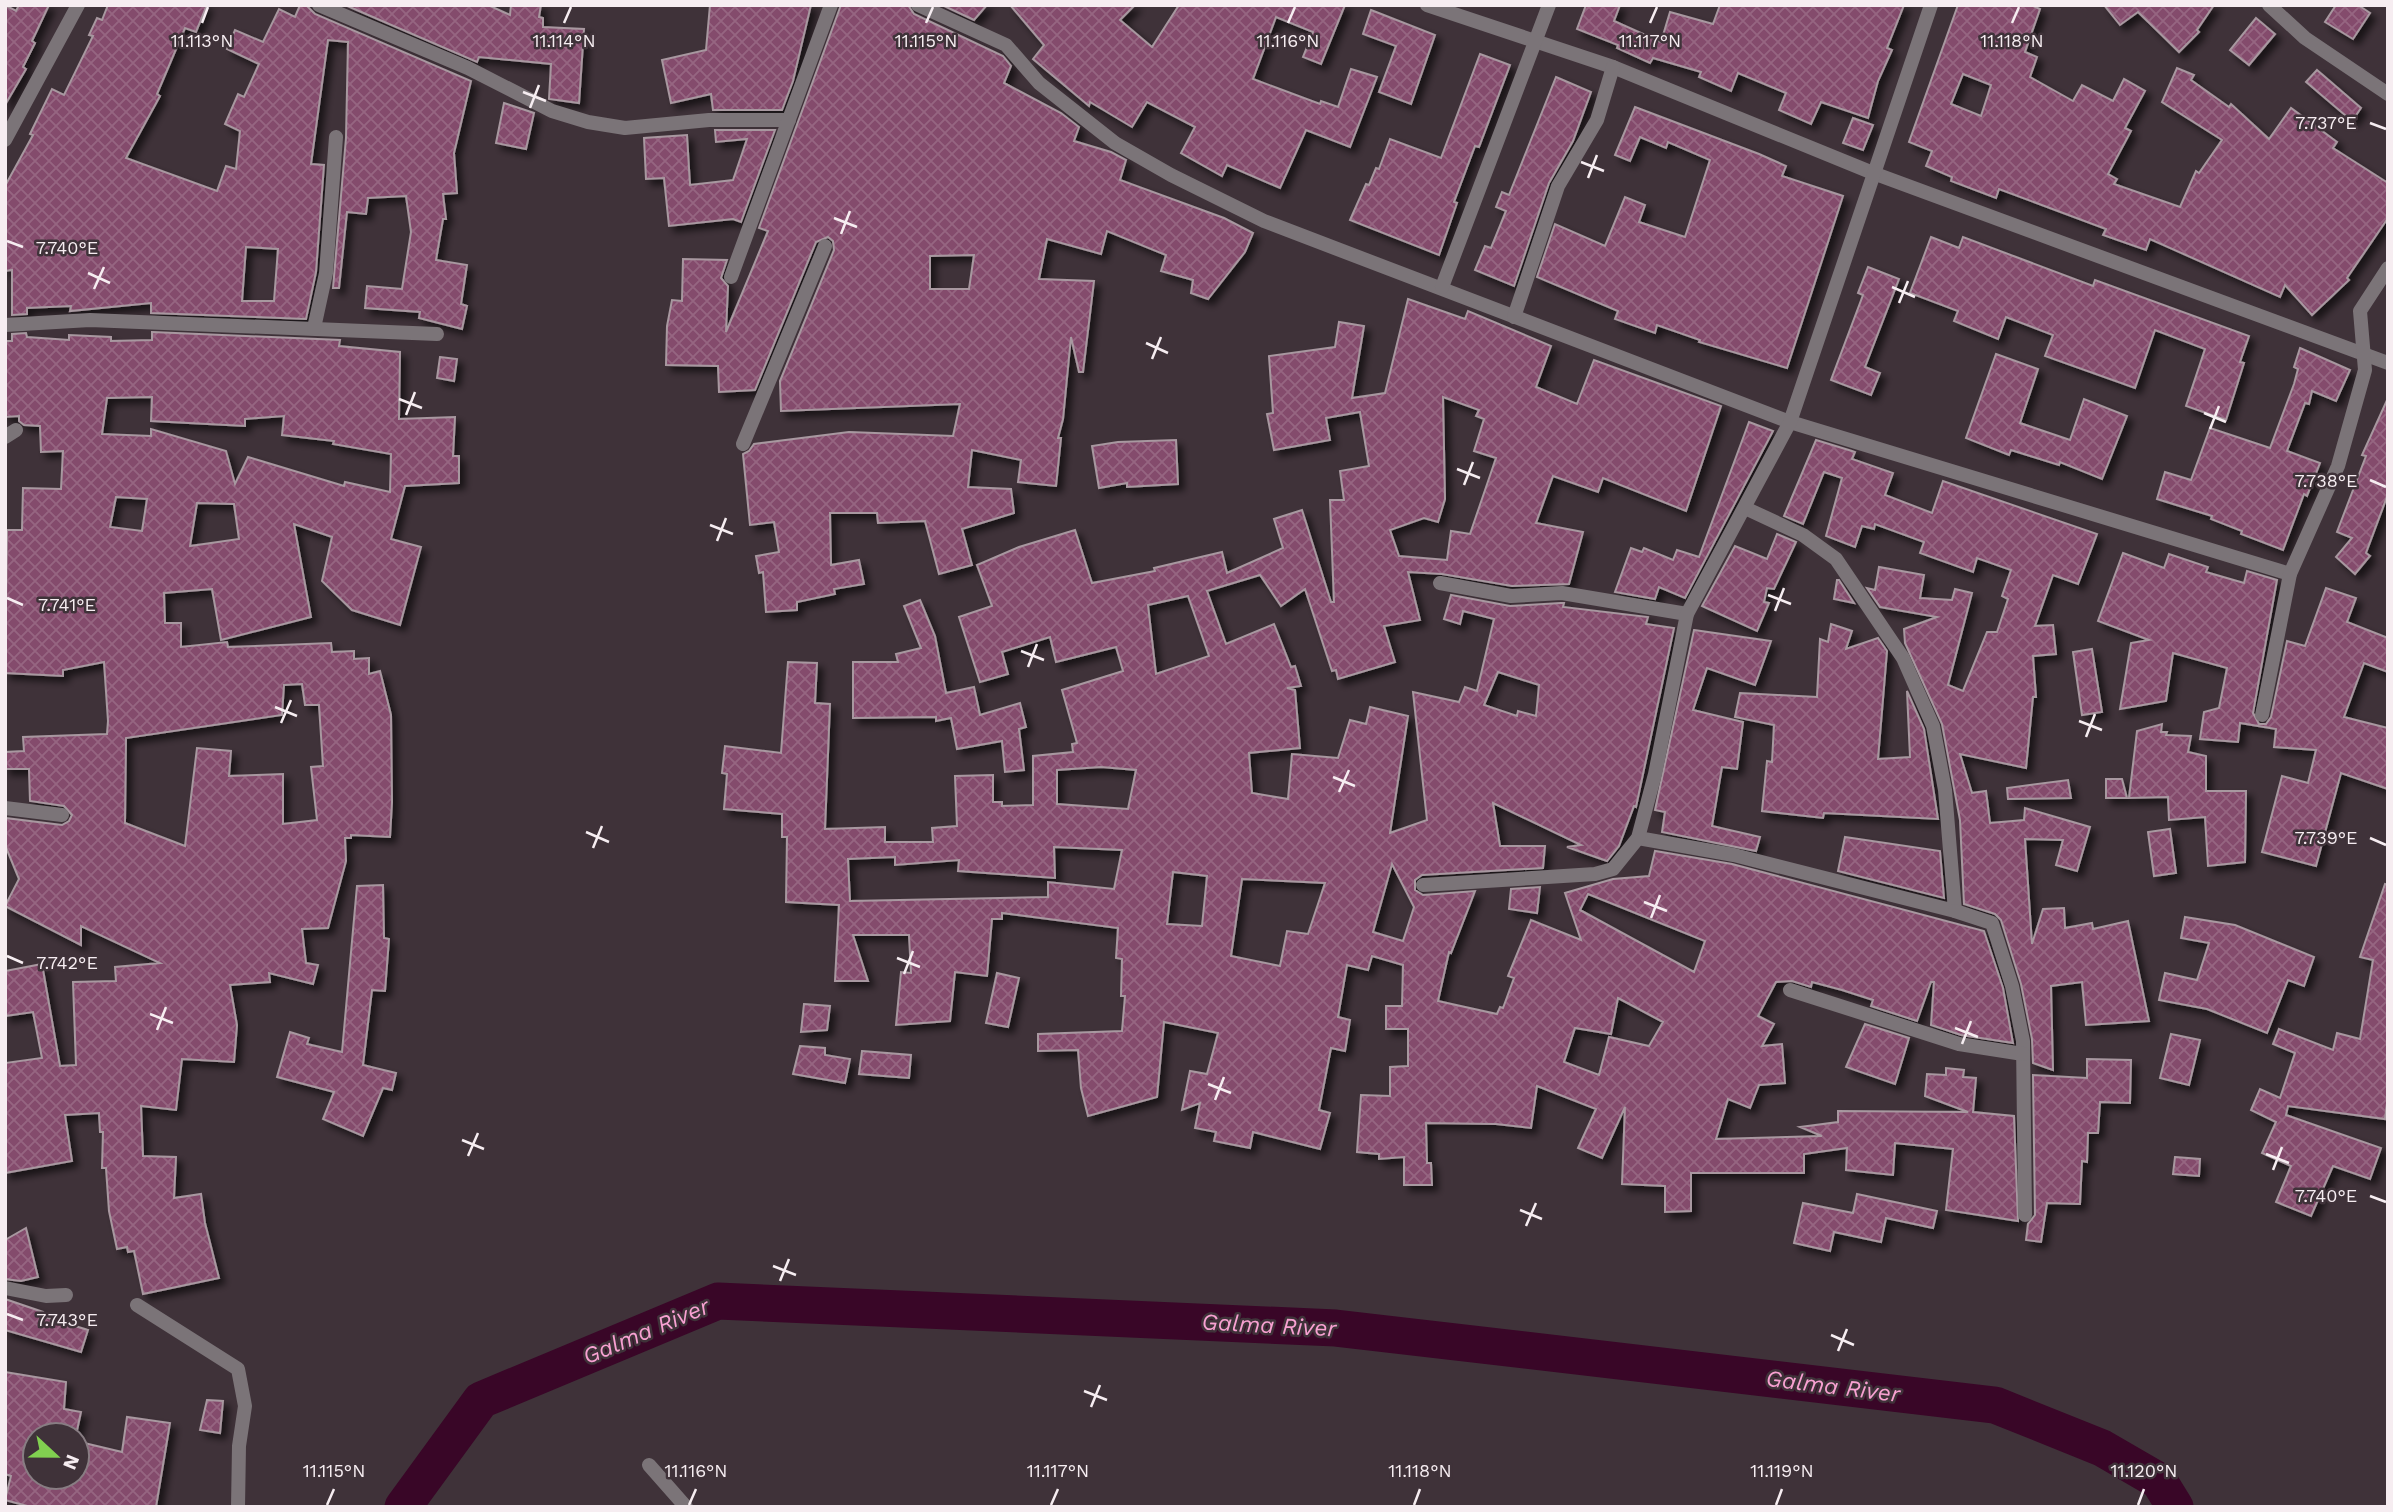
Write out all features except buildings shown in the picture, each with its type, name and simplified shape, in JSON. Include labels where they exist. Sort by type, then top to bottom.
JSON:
[{"type":"street","points":[[5,140],[78,5]]},
{"type":"street","points":[[319,5],[468,68],[552,111],[588,122],[625,128],[709,120],[789,120]]},
{"type":"street","points":[[730,277],[831,5]]},
{"type":"street","points":[[918,5],[1006,46],[1039,83],[1115,143],[1171,175],[1264,221],[1790,422],[2290,574]]},
{"type":"street","points":[[1426,5],[1613,67],[1873,173],[2388,363]]},
{"type":"street","points":[[1442,287],[1549,5]]},
{"type":"street","points":[[1423,886],[1595,874],[1613,869],[1638,838],[1655,774],[1687,614],[1790,422],[1931,5]]},
{"type":"street","points":[[2269,5],[2305,38],[2388,94]]},
{"type":"street","points":[[1514,317],[1558,186],[1598,120],[1613,67]]},
{"type":"street","points":[[314,328],[326,272],[336,137]]},
{"type":"street","points":[[743,444],[825,246]]},
{"type":"street","points":[[2262,715],[2290,574],[2338,466],[2365,370],[2360,311],[2388,268]]},
{"type":"street","points":[[5,325],[90,320],[437,334]]},
{"type":"street","points":[[1745,508],[1802,535],[1836,559],[1903,658],[1933,726],[1945,790],[1955,911]]},
{"type":"street","points":[[1440,583],[1511,596],[1562,593],[1687,614]]},
{"type":"street","points":[[5,808],[62,815]]},
{"type":"street","points":[[1638,838],[1734,855],[1955,911],[1992,923],[2012,986],[2023,1054],[2025,1215]]},
{"type":"street","points":[[1790,990],[1959,1044],[2023,1054]]},
{"type":"street","points":[[5,1288],[46,1296],[65,1296]]},
{"type":"street","points":[[137,1305],[174,1325],[238,1369],[245,1406],[239,1446],[238,1507]]},
{"type":"street","points":[[649,1465],[686,1507]]},
{"type":"waterway","name":"Galma River","points":[[403,1507],[481,1400],[718,1301],[1336,1328],[1995,1405],[2102,1448],[2159,1481],[2175,1507]]}]
